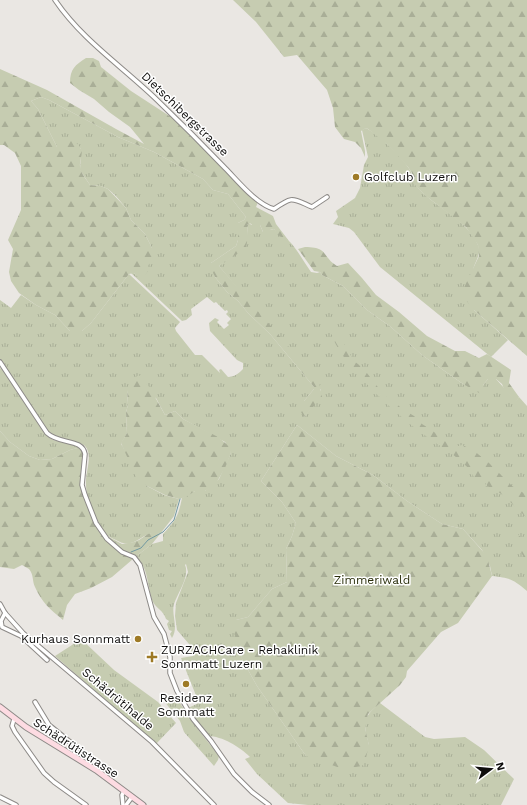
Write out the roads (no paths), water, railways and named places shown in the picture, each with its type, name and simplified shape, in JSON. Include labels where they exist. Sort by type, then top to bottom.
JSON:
[{"type":"main road","name":"Schädrütistrasse","points":[[0,707],[14,719],[96,770],[142,805]]},
{"type":"street","name":"Dietschibergstrasse","points":[[55,0],[93,43],[158,100],[244,187],[263,204],[274,209],[292,199],[312,207],[328,197]]},
{"type":"street","points":[[0,362],[47,433],[58,440],[79,444],[82,446],[85,454],[82,485],[85,495],[96,523],[110,543],[122,552],[134,557],[142,570],[154,617],[164,634],[170,657],[169,668],[176,691],[193,719],[211,741],[228,767],[252,792],[269,805]]},
{"type":"street","name":"Schädrütihalde","points":[[0,604],[15,625],[152,742],[214,805]]},
{"type":"street","name":"Schädrütihalde","points":[[5,613],[1,621],[2,628],[21,636],[47,660]]},
{"type":"street","points":[[35,702],[47,724],[75,746],[76,750],[73,756]]},
{"type":"street","points":[[14,719],[12,724],[14,730],[38,766],[54,782],[86,805]]},
{"type":"street","points":[[123,805],[122,798],[124,791]]},
{"type":"street","points":[[126,805],[132,796]]},
{"type":"street","points":[[0,797],[16,805]]},
{"type":"waterway","points":[[131,552],[141,548],[148,540],[163,532],[174,520],[180,499]]},
{"type":"place","name":"Golfclub Luzern","points":[[356,177]]},
{"type":"place","name":"Kurhaus Sonnmatt","points":[[138,639]]},
{"type":"place","name":"ZURZACHCare - Rehaklinik Sonnmatt Luzern","points":[[152,657]]},
{"type":"place","name":"Residenz Sonnmatt","points":[[186,684]]},
{"type":"park label","name":"Zimmeriwald","points":[[372,580]]}]
